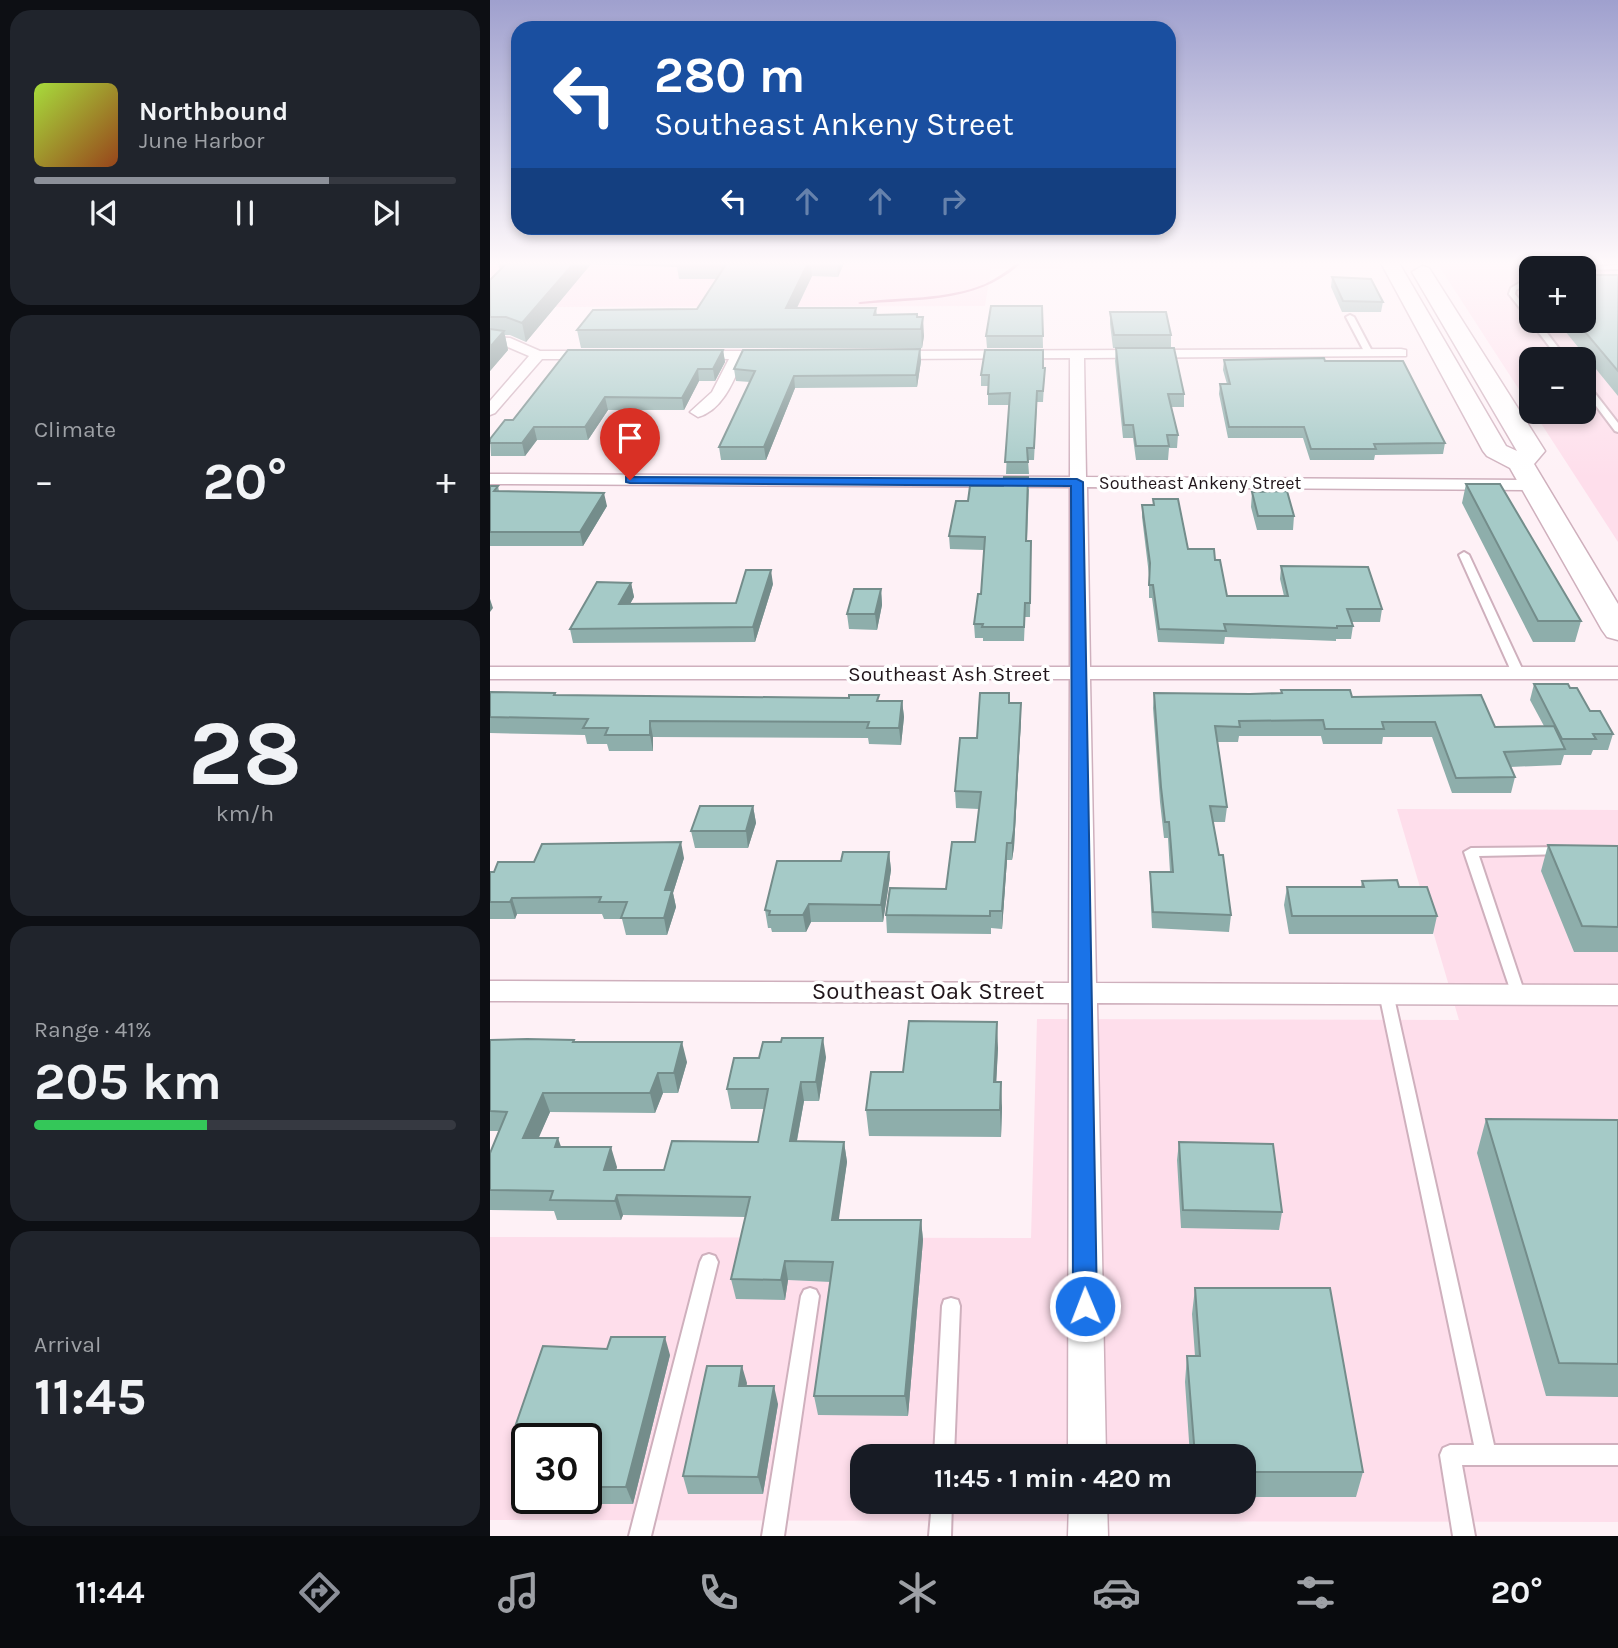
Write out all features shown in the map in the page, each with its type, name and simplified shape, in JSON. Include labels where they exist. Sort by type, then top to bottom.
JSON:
[{"type":"main road","points":[[1430,335],[1496,451],[1526,474],[1618,630]]},
{"type":"main road","points":[[1461,335],[1532,451],[1526,474]]},
{"type":"street","points":[[490,341],[505,341],[538,355],[605,355]]},
{"type":"street","points":[[878,355],[1401,353]]},
{"type":"street","points":[[490,411],[538,355]]},
{"type":"street","points":[[685,355],[780,355]]},
{"type":"street","points":[[698,411],[716,399],[738,355]]},
{"type":"street","points":[[1077,355],[1087,1444]]},
{"type":"street","name":"Southeast Ankeny Street","points":[[490,479],[1077,482],[1526,474]]},
{"type":"street","name":"Southeast Ash Street","points":[[490,673],[1618,673]]},
{"type":"street","name":"Southeast Oak Street","points":[[490,991],[1618,995]]},
{"type":"street","points":[[1088,1514],[1088,1536]]},
{"type":"lane","points":[[1359,335],[1368,353]]},
{"type":"lane","points":[[1596,401],[1618,429]]},
{"type":"lane","points":[[1464,555],[1518,673]]},
{"type":"lane","points":[[1518,994],[1471,852],[1578,851]]},
{"type":"lane","points":[[1386,993],[1486,1455]]},
{"type":"lane","points":[[640,1536],[709,1262]]},
{"type":"lane","points":[[774,1536],[810,1296]]},
{"type":"lane","points":[[945,1444],[951,1306]]},
{"type":"lane","points":[[1464,1536],[1450,1455],[1618,1455]]},
{"type":"lane","points":[[940,1536],[941,1514]]},
{"type":"shaded area","points":[[1483,335],[1618,335],[1618,542],[1541,424],[1596,424],[1596,347],[1519,347],[1519,389]]},
{"type":"shaded area","points":[[1397,809],[1618,810],[1618,1522],[490,1520],[490,1237],[1031,1238],[1037,1019],[1459,1020]]},
{"type":"building","points":[[490,335],[501,335],[490,347]]},
{"type":"building","points":[[1043,335],[1043,336],[986,336]]},
{"type":"building","points":[[1587,335],[1618,335],[1618,371]]},
{"type":"building","points":[[1116,348],[1174,348],[1184,394],[1168,394],[1178,435],[1167,435],[1169,446],[1136,446],[1133,425],[1124,425]]},
{"type":"building","points":[[920,349],[916,375],[794,376],[764,447],[719,447],[755,371],[734,369],[743,350]]},
{"type":"building","points":[[568,350],[723,350],[713,369],[698,369],[682,398],[605,397],[585,427],[534,427],[522,443],[490,443],[490,439],[505,420],[513,420]]},
{"type":"building","points":[[985,350],[1043,350],[1043,391],[1037,391],[1034,448],[1027,448],[1028,462],[1005,462],[1010,393],[988,394],[989,375],[981,375]]},
{"type":"building","points":[[1324,358],[1325,361],[1403,361],[1445,443],[1374,444],[1376,449],[1311,449],[1304,427],[1229,427],[1220,384],[1230,384],[1224,360]]},
{"type":"building","points":[[1004,477],[1028,477],[1026,541],[1031,541],[1030,603],[1025,603],[1024,627],[982,627],[983,624],[974,624],[978,594],[981,594],[985,537],[949,536],[956,501],[968,501],[970,486],[1003,486]]},
{"type":"building","points":[[1466,484],[1500,484],[1581,621],[1538,621]]},
{"type":"building","points":[[490,486],[498,486],[494,491],[604,493],[580,532],[490,532]]},
{"type":"building","points":[[1287,491],[1294,516],[1258,516],[1252,492]]},
{"type":"building","points":[[1153,499],[1178,499],[1188,549],[1214,549],[1215,560],[1220,560],[1227,596],[1288,596],[1281,566],[1368,567],[1382,609],[1347,609],[1353,626],[1337,628],[1224,624],[1226,631],[1159,629],[1153,585],[1149,585],[1150,563],[1142,505],[1154,505]]},
{"type":"building","points":[[746,570],[771,570],[753,627],[570,629],[597,582],[631,583],[619,604],[736,603]]},
{"type":"building","points":[[854,589],[881,589],[875,614],[847,614]]},
{"type":"building","points":[[1534,684],[1568,684],[1570,688],[1577,688],[1590,711],[1600,711],[1613,734],[1593,734],[1596,739],[1562,739]]},
{"type":"building","points":[[1281,690],[1350,690],[1352,697],[1481,695],[1495,727],[1554,726],[1565,749],[1504,752],[1515,777],[1456,778],[1435,722],[1382,722],[1384,729],[1325,729],[1323,720],[1239,721],[1240,727],[1215,726],[1227,807],[1210,806],[1219,855],[1223,855],[1231,915],[1153,912],[1150,872],[1173,872],[1169,822],[1165,822],[1161,787],[1154,693],[1250,694],[1282,693]]},
{"type":"building","points":[[490,692],[849,698],[849,695],[879,695],[877,701],[902,701],[899,728],[867,728],[869,722],[650,721],[650,735],[605,735],[608,728],[583,728],[588,719],[490,717]]},
{"type":"building","points":[[980,693],[1009,693],[1009,703],[1021,703],[1014,830],[1012,843],[1007,843],[1002,911],[990,911],[990,916],[886,915],[890,888],[946,889],[952,842],[975,842],[981,792],[955,791],[960,738],[977,738]]},
{"type":"building","points":[[700,806],[753,806],[746,831],[691,831]]},
{"type":"building","points":[[681,842],[665,890],[672,890],[664,918],[621,918],[627,902],[599,902],[601,897],[512,898],[510,902],[490,902],[490,872],[494,872],[498,862],[534,862],[542,844]]},
{"type":"building","points":[[1548,845],[1618,846],[1618,927],[1582,926]]},
{"type":"building","points":[[843,852],[889,852],[881,905],[809,904],[803,915],[769,915],[770,911],[765,910],[777,861],[841,861]]},
{"type":"building","points":[[1397,880],[1399,887],[1427,887],[1437,916],[1292,916],[1287,887],[1364,887],[1362,881]]},
{"type":"building","points":[[909,1021],[997,1022],[994,1082],[1001,1082],[1000,1110],[866,1110],[871,1072],[903,1072]]},
{"type":"building","points":[[782,1038],[823,1038],[816,1082],[801,1082],[790,1141],[844,1142],[832,1220],[921,1220],[905,1396],[814,1396],[833,1262],[785,1261],[781,1280],[731,1279],[750,1197],[617,1195],[615,1201],[550,1200],[553,1191],[490,1190],[490,1153],[507,1112],[490,1111],[490,1040],[682,1042],[674,1073],[658,1073],[650,1093],[543,1093],[523,1138],[558,1138],[555,1147],[611,1147],[604,1170],[664,1170],[672,1141],[758,1142],[768,1089],[727,1089],[734,1058],[759,1058],[763,1042],[781,1042]]},
{"type":"building","points":[[1486,1119],[1618,1120],[1618,1364],[1559,1363]]},
{"type":"building","points":[[1179,1142],[1273,1144],[1282,1212],[1183,1210]]},
{"type":"building","points":[[1195,1288],[1330,1288],[1363,1472],[1256,1472],[1256,1444],[1194,1444],[1187,1356],[1200,1356]]},
{"type":"building","points":[[611,1337],[665,1337],[626,1487],[602,1487],[602,1423],[516,1423],[543,1346],[607,1349]]},
{"type":"building","points":[[707,1366],[742,1366],[739,1386],[774,1386],[758,1477],[683,1476]]},
{"type":"route","points":[[630,480],[1077,482],[1085,1306]]}]
